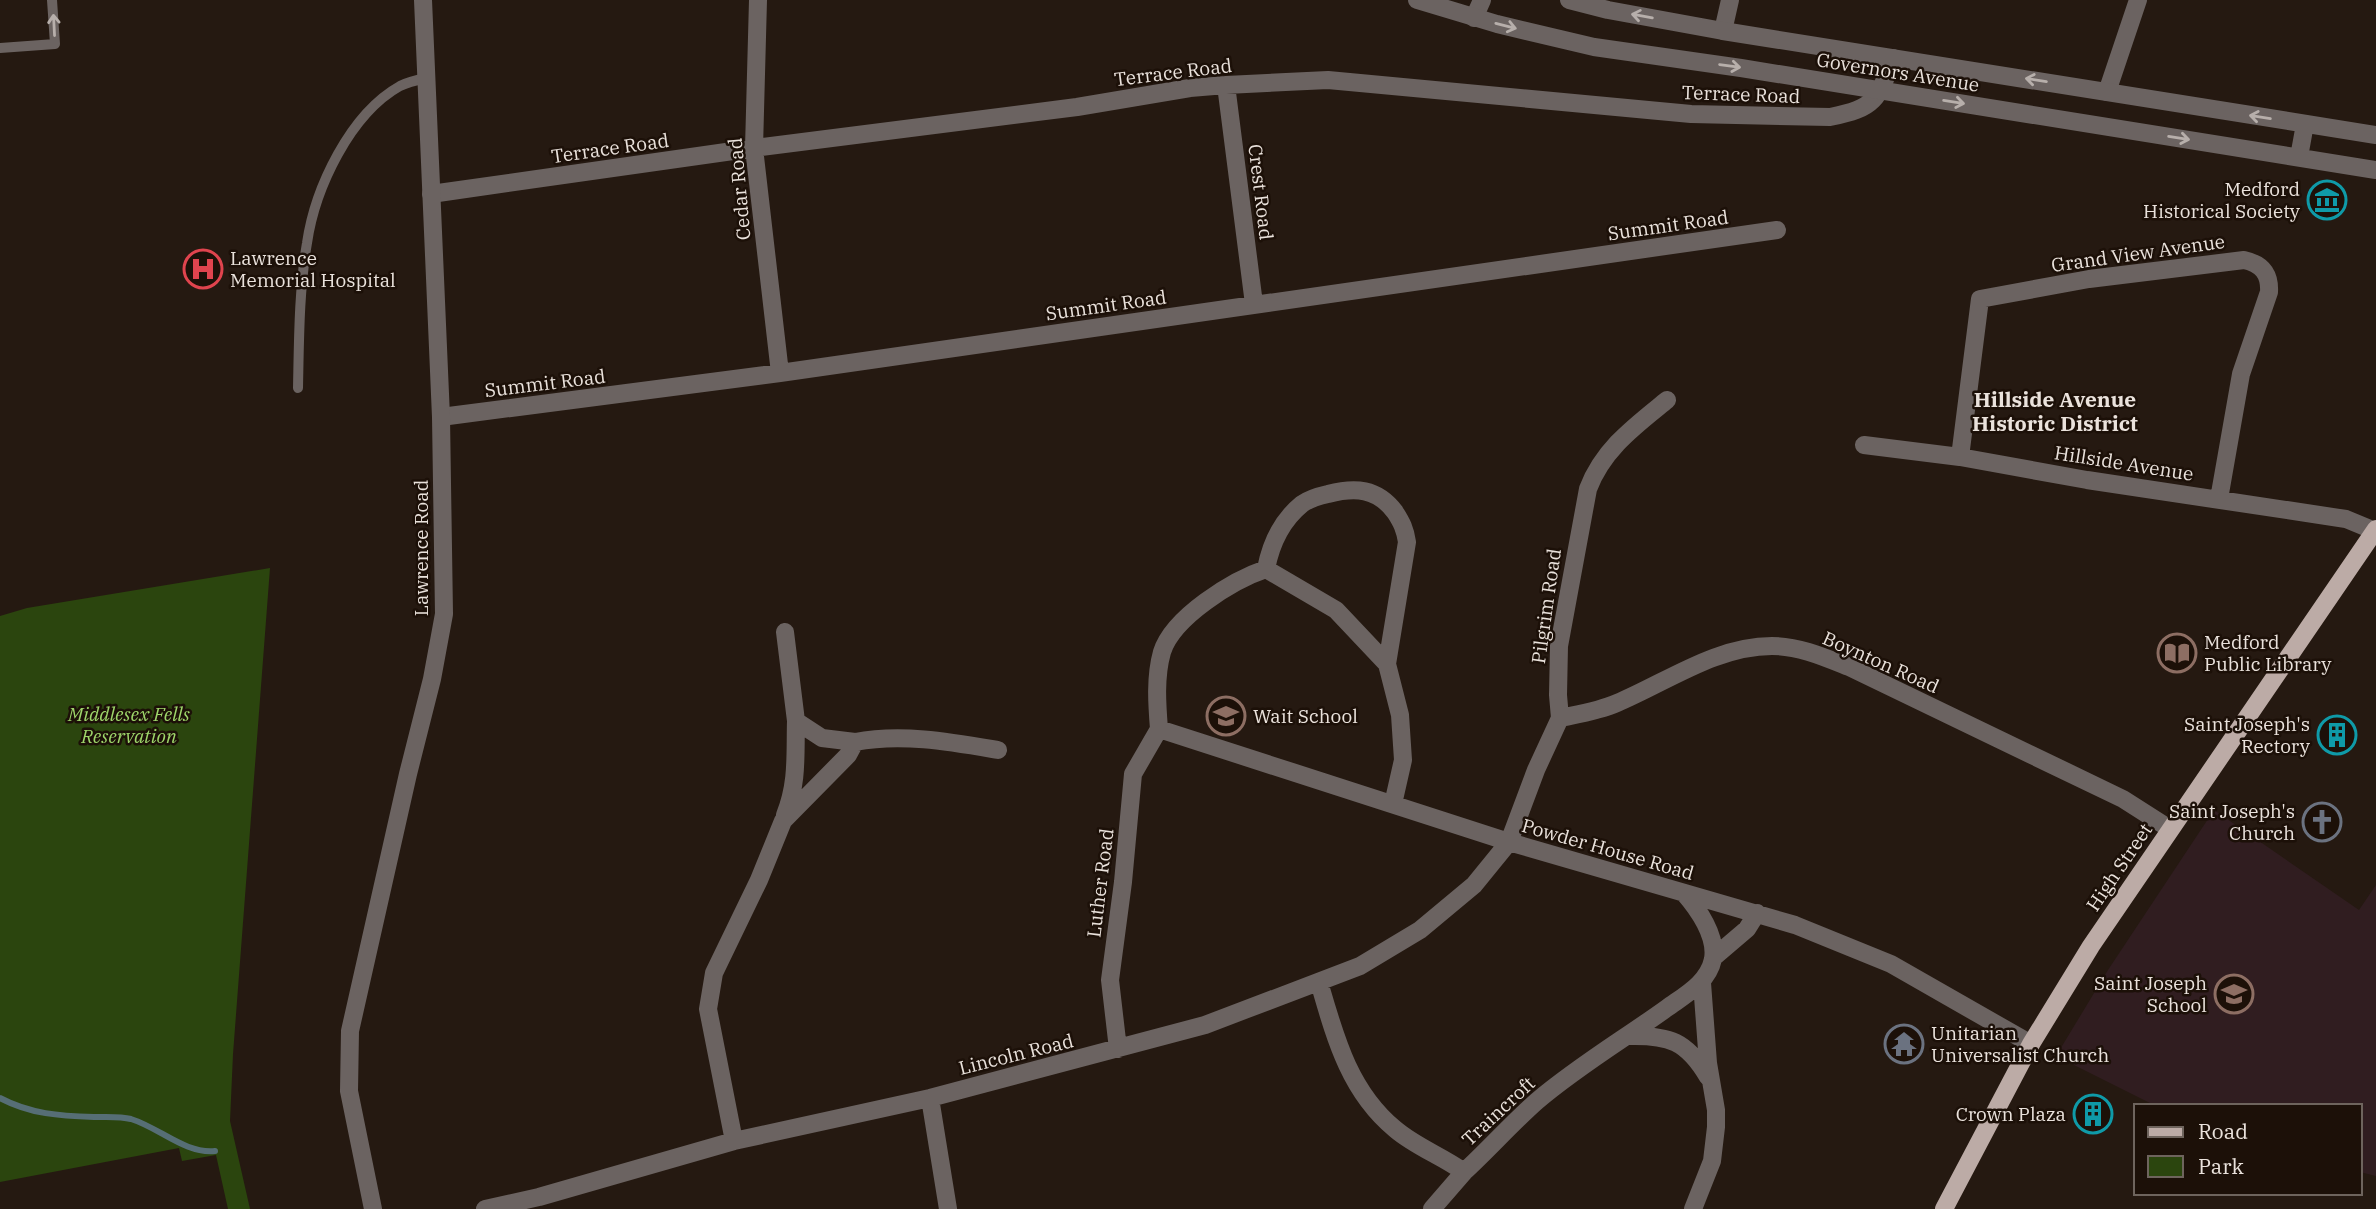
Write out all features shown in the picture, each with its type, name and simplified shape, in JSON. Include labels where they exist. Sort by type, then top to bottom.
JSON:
[{"type":"main road","name":"High Street","points":[[1944,1209],[2031,1044],[2091,946],[2375,530]]},
{"type":"street","name":"Lawrence Road","points":[[373,1209],[349,1091],[350,1031],[432,680],[444,614],[441,417],[423,0]]},
{"type":"street","name":"Cedar Road","points":[[758,0],[754,148],[780,373]]},
{"type":"street","name":"Governors Avenue","points":[[1417,0],[1474,18],[1594,47],[2376,170]]},
{"type":"street","points":[[1474,18],[1482,0]]},
{"type":"street","name":"Governors Avenue","points":[[1569,0],[1608,10],[1723,30],[2376,135]]},
{"type":"street","points":[[1723,30],[1730,0]]},
{"type":"street","points":[[2107,92],[2138,0]]},
{"type":"street","points":[[1881,91],[1893,58]]},
{"type":"street","name":"Terrace Road","points":[[431,194],[1226,85],[1328,80],[1595,107],[1782,117],[1830,117],[1851,113],[1871,104],[1881,91]]},
{"type":"street","name":"Crest Road","points":[[1226,85],[1254,304]]},
{"type":"street","points":[[2299,158],[2305,124]]},
{"type":"street","name":"Summit Road","points":[[441,417],[780,373],[1777,230]]},
{"type":"street","name":"Grand View Avenue","points":[[1960,457],[1980,299],[2088,279],[2244,260],[2264,270],[2269,280],[2269,292],[2241,374],[2219,499]]},
{"type":"street","name":"Pilgrim Road","points":[[1509,842],[1536,770],[1560,719],[1557,670],[1559,646],[1588,489],[1611,448],[1667,400]]},
{"type":"street","name":"Hillside Avenue","points":[[1864,445],[1960,457],[2346,519],[2375,530]]},
{"type":"street","points":[[1266,569],[1277,533],[1304,502],[1317,497],[1352,489],[1377,494],[1388,504],[1405,528],[1406,542],[1387,664],[1401,715],[1403,760],[1393,804]]},
{"type":"street","points":[[1159,729],[1157,687],[1166,643],[1185,619],[1222,591],[1242,577],[1266,569],[1336,610],[1387,664]]},
{"type":"street","points":[[734,1141],[708,1009],[714,973],[759,880],[793,794],[796,721],[785,632]]},
{"type":"street","name":"Boynton Road","points":[[1560,719],[1614,705],[1689,669],[1740,649],[1787,647],[1819,655],[1849,667],[2123,799],[2169,829]]},
{"type":"street","points":[[796,721],[822,738],[855,742],[871,739],[945,740],[998,750]]},
{"type":"street","name":"Powder House Road","points":[[1159,729],[1509,842],[1795,925],[1866,952],[2031,1044]]},
{"type":"street","name":"Luther Road","points":[[1118,1049],[1110,980],[1133,774],[1159,729]]},
{"type":"street","points":[[783,821],[848,755],[855,742]]},
{"type":"street","name":"Lincoln Road","points":[[485,1209],[539,1197],[734,1141],[930,1098],[1205,1025],[1360,966],[1420,930],[1474,886],[1509,842]]},
{"type":"street","points":[[1684,892],[1706,924],[1713,958]]},
{"type":"street","name":"Traincroft","points":[[1319,982],[1338,1047],[1354,1080],[1371,1106],[1408,1138],[1464,1172],[1537,1101],[1702,982],[1713,958],[1748,929],[1757,914]]},
{"type":"street","name":"Traincroft","points":[[1693,1209],[1706,1180],[1715,1143],[1716,1110],[1710,1080],[1702,982]]},
{"type":"street","name":"Traincroft","points":[[1629,1036],[1652,1035],[1674,1041],[1692,1053],[1710,1080]]},
{"type":"street","points":[[930,1098],[948,1209]]},
{"type":"street","points":[[1432,1209],[1464,1172]]},
{"type":"lane","points":[[0,48],[55,44],[52,0]]},
{"type":"lane","points":[[298,388],[307,241],[326,176],[346,141],[377,105],[401,86],[426,78]]},
{"type":"shaded area","name":"Saint Joseph School","points":[[2214,810],[2359,910],[2376,885],[2376,1176],[2362,1172],[2362,1104],[2152,1104],[2056,1056],[2108,970]]},
{"type":"green space","name":"Middlesex Fells Reservation","points":[[270,568],[230,1121],[250,1209],[228,1209],[216,1155],[182,1161],[179,1148],[0,1182],[0,616],[27,608]]},
{"type":"waterway","points":[[0,1098],[23,1108],[46,1113],[131,1119],[193,1149],[215,1151]]},
{"type":"place","name":"Medford Historical Society","points":[[2327,200]]},
{"type":"place","name":"Lawrence Memorial Hospital","points":[[203,269]]},
{"type":"place","name":"Medford Public Library","points":[[2177,653]]},
{"type":"place","name":"Wait School","points":[[1226,716]]},
{"type":"place","name":"Saint Joseph's Rectory","points":[[2337,735]]},
{"type":"place","name":"Saint Joseph's Church","points":[[2322,822]]},
{"type":"place","name":"Saint Joseph School","points":[[2234,994]]},
{"type":"place","name":"Unitarian Universalist Church","points":[[1904,1044]]},
{"type":"place","name":"Crown Plaza","points":[[2093,1114]]},
{"type":"district","name":"Hillside Avenue Historic District","points":[[2055,411]]}]
